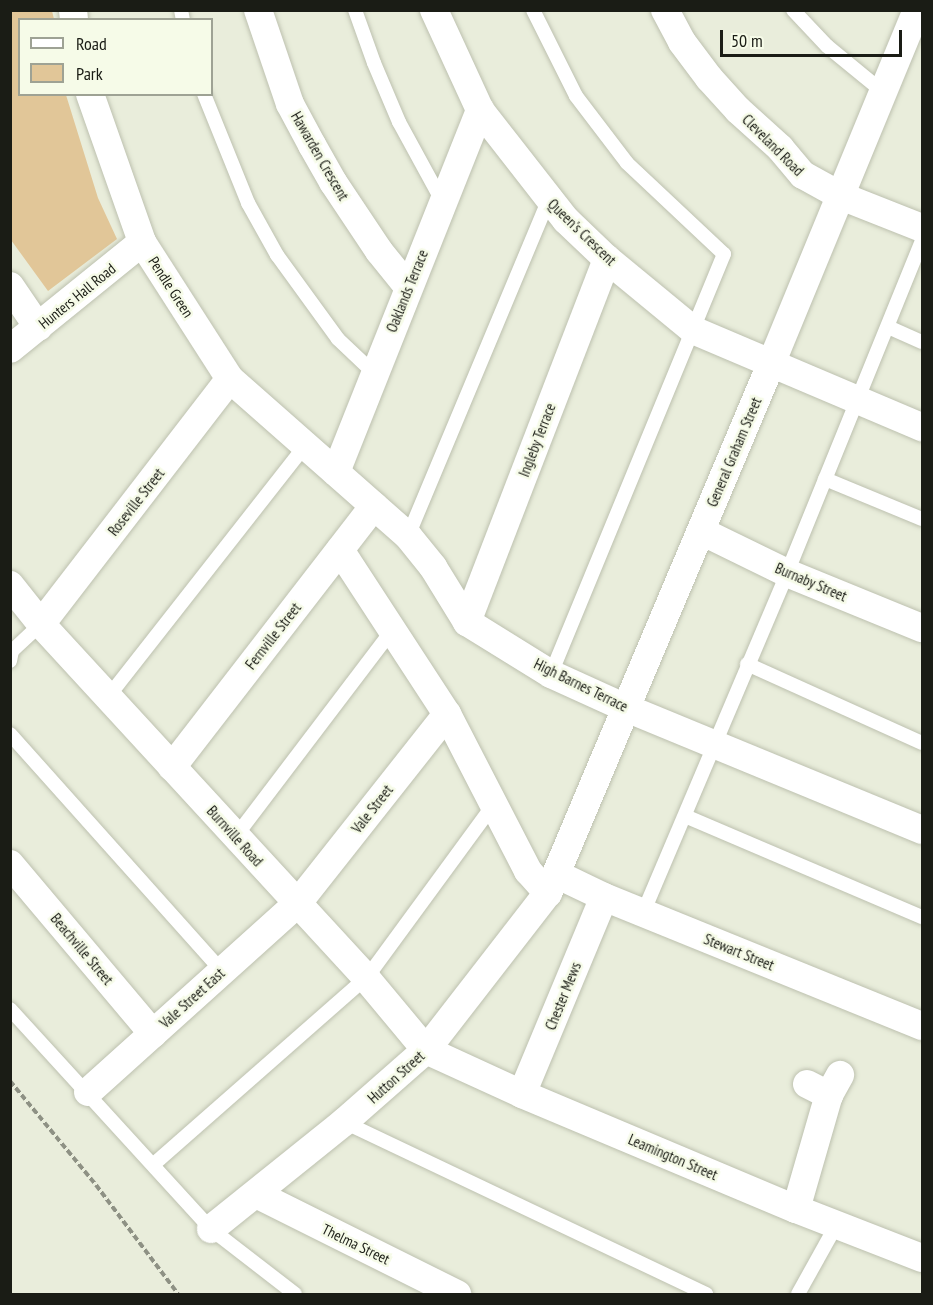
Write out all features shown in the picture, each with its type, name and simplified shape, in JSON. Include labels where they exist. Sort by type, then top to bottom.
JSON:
[{"type":"street","name":"Hawarden Crescent","points":[[258,10],[290,104],[312,145],[333,182],[379,251],[408,287]]},
{"type":"street","name":"Queen's Crescent","points":[[434,10],[480,110],[566,220],[608,259],[693,330],[922,427]]},
{"type":"street","name":"Cleveland Road","points":[[665,10],[682,42],[738,110],[780,148],[803,176],[841,196],[922,228]]},
{"type":"street","name":"General Graham Street","points":[[552,883],[915,19]]},
{"type":"street","name":"Pendle Green","points":[[91,96],[142,242],[230,379],[305,446]]},
{"type":"street","name":"Oaklands Terrace","points":[[336,472],[480,110]]},
{"type":"street","name":"Hunters Hall Road","points":[[10,349],[142,242]]},
{"type":"street","name":"Ingleby Terrace","points":[[467,622],[608,259]]},
{"type":"street","points":[[10,286],[39,327]]},
{"type":"street","name":"Roseville Street","points":[[41,624],[230,379]]},
{"type":"street","name":"High Barnes Terrace","points":[[305,446],[408,536],[433,567],[467,622],[551,674],[626,708],[922,830]]},
{"type":"street","name":"Fernville Street","points":[[172,767],[374,506]]},
{"type":"street","name":"Burnaby Street","points":[[701,531],[787,573],[922,628]]},
{"type":"street","points":[[339,550],[447,714],[528,871],[552,883]]},
{"type":"street","name":"Burnville Road","points":[[10,585],[41,624],[366,978],[426,1050]]},
{"type":"street","name":"Vale Street","points":[[297,904],[447,714]]},
{"type":"street","name":"Beachville Street","points":[[10,864],[153,1034]]},
{"type":"street","name":"Stewart Street","points":[[552,883],[604,897],[922,1026]]},
{"type":"street","name":"Hutton Street","points":[[211,1229],[345,1122],[426,1050],[552,883]]},
{"type":"street","name":"Chester Mews","points":[[522,1095],[604,897]]},
{"type":"street","name":"Vale Street East","points":[[88,1092],[297,904]]},
{"type":"street","name":"Leamington Street","points":[[426,1050],[522,1095],[796,1209],[922,1258]]},
{"type":"street","points":[[796,1209],[825,1085]]},
{"type":"street","name":"Thelma Street","points":[[256,1194],[457,1294]]},
{"type":"lane","points":[[355,10],[399,122],[443,203]]},
{"type":"lane","points":[[533,10],[576,96],[627,164],[724,254],[551,674]]},
{"type":"lane","points":[[793,10],[827,46],[883,92]]},
{"type":"lane","points":[[205,96],[248,203],[277,255],[338,339],[374,373]]},
{"type":"lane","points":[[408,536],[549,199]]},
{"type":"lane","points":[[643,913],[787,573],[922,241]]},
{"type":"lane","points":[[888,327],[922,342]]},
{"type":"lane","points":[[108,697],[305,446]]},
{"type":"lane","points":[[825,479],[922,519]]},
{"type":"lane","points":[[10,661],[12,651],[41,624]]},
{"type":"lane","points":[[236,836],[391,632]]},
{"type":"lane","points":[[747,664],[922,743]]},
{"type":"lane","points":[[10,734],[222,971]]},
{"type":"lane","points":[[154,1164],[366,978],[493,805]]},
{"type":"lane","points":[[685,816],[922,917]]},
{"type":"lane","points":[[10,1009],[211,1229],[295,1294]]},
{"type":"lane","points":[[345,1122],[706,1294]]},
{"type":"lane","points":[[798,1294],[837,1224]]},
{"type":"path","points":[[10,1081],[96,1185],[178,1294]]},
{"type":"green space","points":[[10,11],[52,11],[54,18],[18,18],[18,96],[66,96],[98,198],[117,239],[48,291],[11,240]]}]
